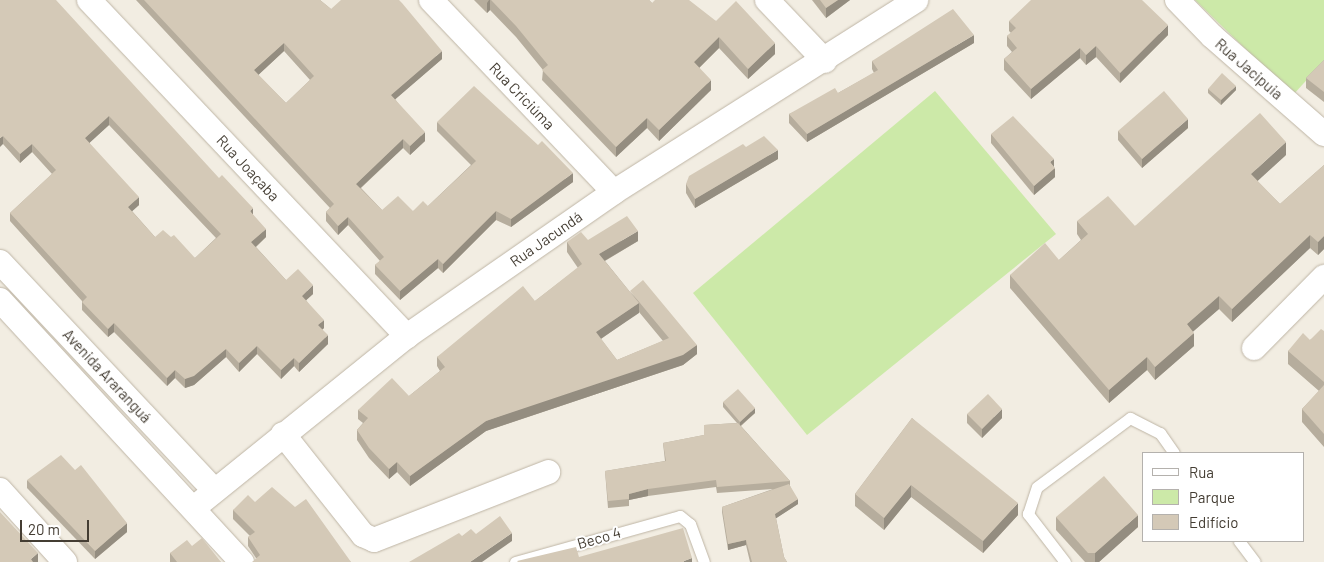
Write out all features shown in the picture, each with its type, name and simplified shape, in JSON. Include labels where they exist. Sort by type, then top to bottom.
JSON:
[{"type":"street","name":"Rua Joaçaba","points":[[89,0],[407,336]]},
{"type":"street","name":"Rua Criciúma","points":[[431,0],[614,192]]},
{"type":"street","points":[[767,0],[825,61]]},
{"type":"street","name":"Rua Jacundá","points":[[195,507],[283,434],[407,336],[614,192],[825,61],[916,0]]},
{"type":"street","name":"Rua Jacipuia","points":[[1177,0],[1212,36],[1324,134]]},
{"type":"street","name":"Avenida Araranguá","points":[[0,262],[214,490]]},
{"type":"street","points":[[1254,348],[1324,277]]},
{"type":"street","name":"Avenida Araranguá","points":[[0,300],[195,507],[242,562]]},
{"type":"street","points":[[28,330],[46,311]]},
{"type":"street","points":[[283,434],[363,534],[374,540],[548,472]]},
{"type":"street","points":[[0,490],[65,562]]},
{"type":"lane","points":[[1065,562],[1028,514],[1037,486],[1130,418],[1160,433],[1173,452]]},
{"type":"lane","name":"Beco 4","points":[[515,562],[684,517],[704,562]]},
{"type":"lane","points":[[1240,542],[1255,562]]},
{"type":"green space","points":[[1195,0],[1324,0],[1324,61],[1293,95]]},
{"type":"green space","points":[[935,91],[1056,234],[807,435],[693,293]]},
{"type":"building","points":[[0,0],[56,0],[219,178],[222,175],[253,208],[250,211],[266,229],[251,242],[286,280],[298,269],[313,285],[302,296],[324,320],[318,325],[328,335],[299,363],[294,358],[281,370],[257,346],[239,363],[226,349],[194,376],[185,379],[175,370],[167,378],[114,323],[108,329],[82,302],[87,297],[10,213],[56,170],[32,144],[20,154],[3,136],[0,138]],"holes":[[[109,116],[221,234],[195,258],[174,235],[171,237],[163,230],[155,237],[128,207],[139,197],[85,138]]]},
{"type":"building","points":[[144,0],[320,0],[331,9],[341,0],[399,0],[442,51],[391,95],[425,132],[410,146],[403,139],[356,184],[382,210],[398,196],[413,211],[423,201],[428,206],[476,161],[437,122],[474,86],[538,145],[542,141],[573,173],[511,219],[496,211],[443,264],[438,259],[400,291],[375,265],[384,257],[348,217],[338,226],[326,212],[334,204]],"holes":[[[284,43],[314,76],[286,103],[254,70]]]},
{"type":"building","points":[[491,0],[649,0],[652,3],[655,0],[689,0],[716,21],[736,1],[775,43],[748,69],[719,37],[694,62],[711,80],[659,130],[647,118],[616,147],[542,70],[548,65],[516,26]]},
{"type":"building","points":[[820,0],[838,0],[826,8]]},
{"type":"building","points":[[1031,0],[1142,0],[1168,25],[1120,73],[1096,46],[1086,55],[1080,48],[1031,89],[1004,59],[1017,48],[1007,36],[1016,28],[1009,21]]},
{"type":"building","points":[[953,9],[974,35],[807,134],[789,114],[835,88],[838,93],[878,70],[872,61]]},
{"type":"building","points":[[1324,60],[1324,92],[1306,78]]},
{"type":"building","points":[[1222,73],[1236,86],[1221,100],[1208,89]]},
{"type":"building","points":[[1164,91],[1188,119],[1142,159],[1118,131]]},
{"type":"building","points":[[1260,113],[1286,142],[1251,174],[1280,204],[1324,165],[1324,236],[1318,242],[1310,235],[1232,309],[1219,296],[1187,324],[1194,333],[1155,367],[1147,357],[1109,390],[1010,275],[1045,243],[1059,260],[1088,234],[1077,221],[1108,196],[1135,226]]},
{"type":"building","points":[[1013,116],[1054,159],[1050,162],[1055,168],[1034,186],[991,134]]},
{"type":"building","points":[[764,136],[778,150],[695,199],[686,184],[689,176],[743,144],[746,147]]},
{"type":"building","points":[[627,216],[638,231],[599,254],[639,303],[596,332],[617,360],[669,338],[630,291],[643,280],[697,345],[683,355],[486,421],[410,476],[397,462],[389,469],[369,448],[357,430],[368,418],[358,410],[392,378],[409,396],[445,367],[437,357],[523,286],[535,301],[582,264],[567,242],[581,232],[588,240]]},
{"type":"building","points":[[1321,329],[1324,331],[1324,382],[1288,351],[1303,333],[1310,340]]},
{"type":"building","points":[[1324,385],[1324,434],[1302,409]]},
{"type":"building","points":[[738,389],[755,408],[740,422],[723,402]]},
{"type":"building","points":[[988,394],[1002,409],[982,429],[967,414]]},
{"type":"building","points":[[912,418],[1018,503],[983,541],[911,485],[884,518],[855,494]]},
{"type":"building","points":[[738,423],[790,481],[717,487],[716,480],[648,489],[629,494],[629,499],[608,501],[605,471],[666,461],[663,443],[704,435],[704,425]]},
{"type":"building","points":[[61,455],[75,470],[81,465],[127,523],[95,551],[27,480]]},
{"type":"building","points":[[1104,476],[1138,515],[1095,553],[1088,553],[1056,517]]},
{"type":"building","points":[[789,484],[798,499],[775,514],[784,557],[787,562],[752,562],[746,540],[728,544],[722,507]]},
{"type":"building","points":[[272,487],[295,507],[306,499],[351,562],[252,562],[260,555],[248,537],[255,532],[233,510],[248,495],[255,502]]},
{"type":"building","points":[[0,512],[38,553],[31,559],[33,562],[0,562]]},
{"type":"building","points":[[500,516],[512,533],[470,562],[409,562],[459,533],[462,536],[471,529],[476,534]]},
{"type":"building","points":[[683,528],[692,558],[684,562],[517,561],[576,547],[579,557]]},
{"type":"building","points":[[202,538],[221,562],[177,562],[170,553],[187,540],[192,546]]}]
